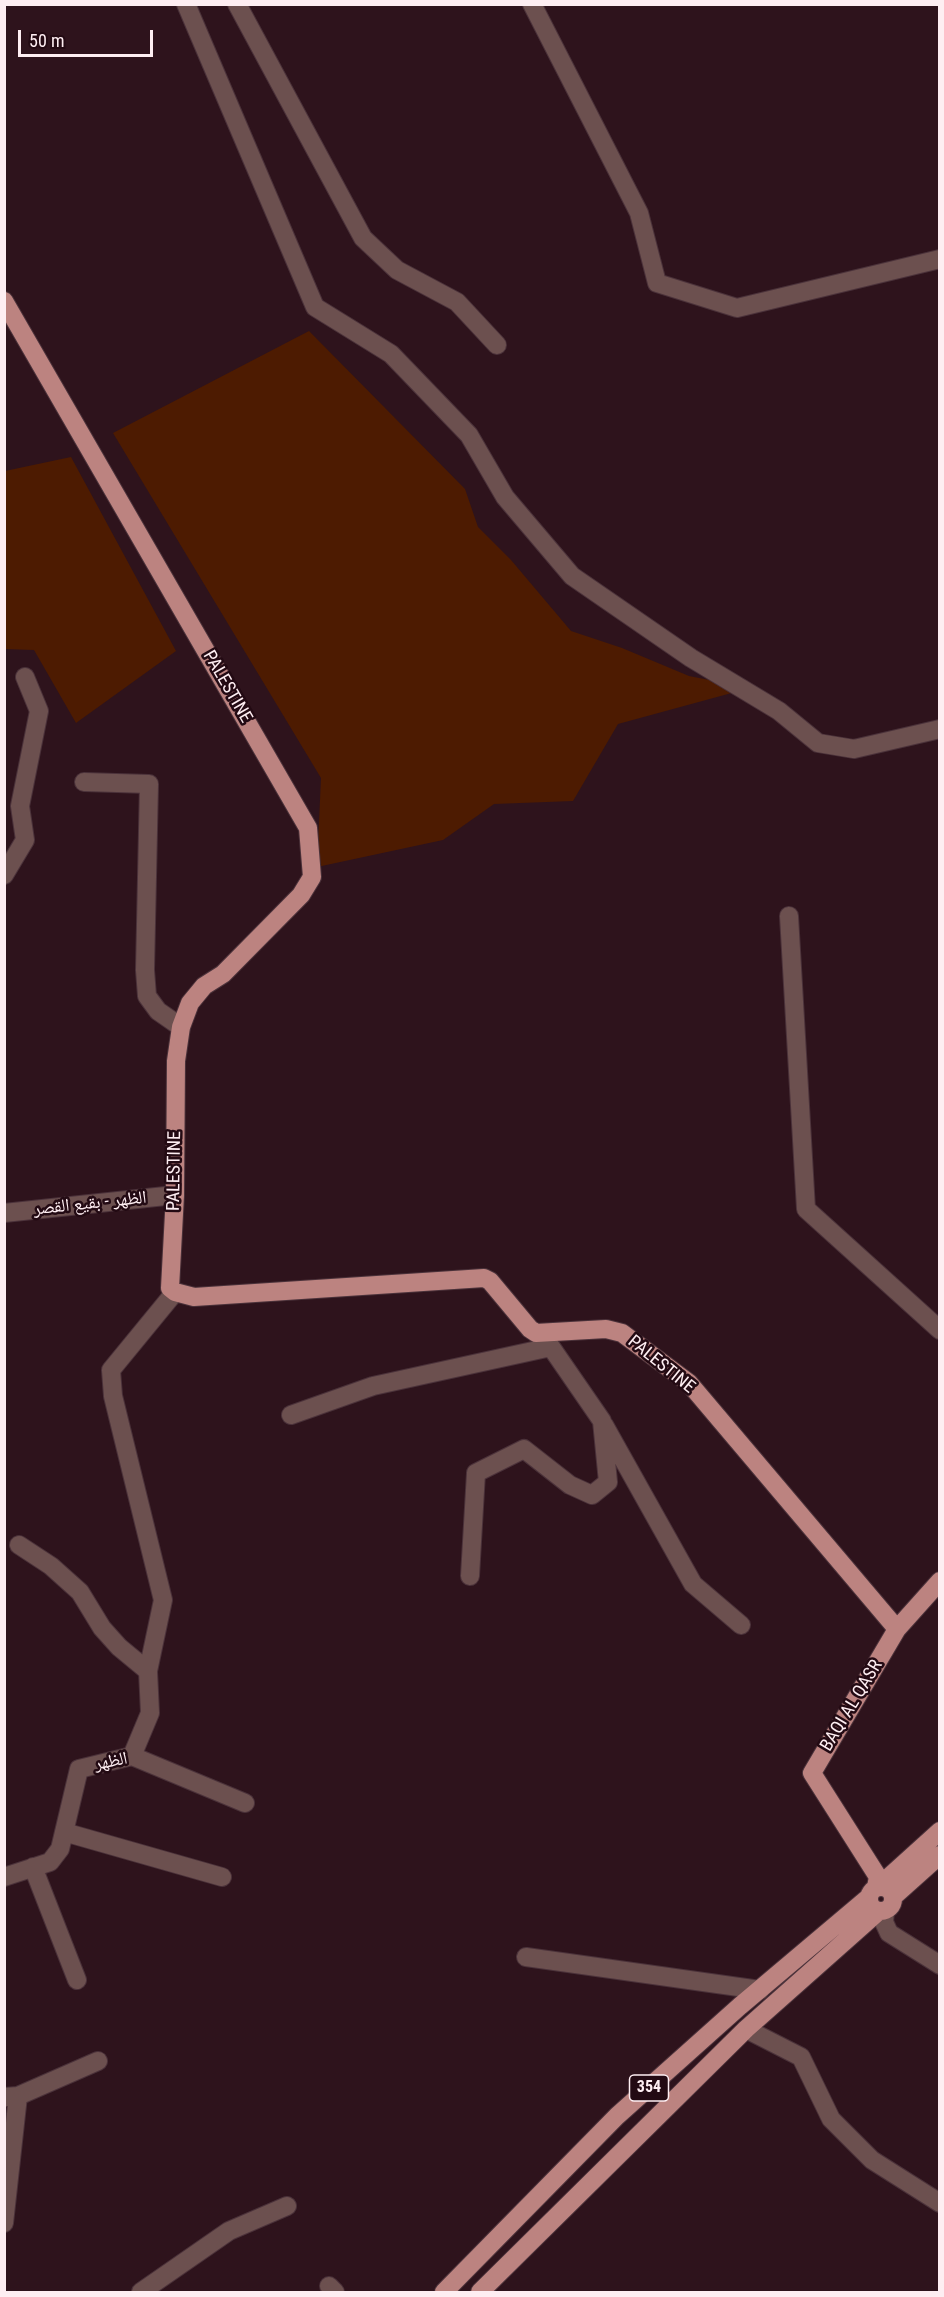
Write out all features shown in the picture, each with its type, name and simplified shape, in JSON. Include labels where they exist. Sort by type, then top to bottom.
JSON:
[{"type":"main road","name":"PALESTINE","points":[[4,301],[308,828],[312,877],[301,895],[223,974],[204,986],[190,1003],[181,1027],[176,1061],[175,1195],[169,1284],[175,1292]]},
{"type":"main road","points":[[175,1292],[194,1297],[484,1278],[490,1281],[530,1329],[545,1340]]},
{"type":"main road","name":"PALESTINE","points":[[545,1340],[614,1330],[686,1380],[897,1629]]},
{"type":"main road","name":"BAQI AL QASR","points":[[853,1835],[812,1773],[897,1629],[939,1581]]},
{"type":"main road","name":"354","points":[[480,2292],[879,1897],[901,1864],[939,1831]]},
{"type":"main road","points":[[853,1835],[875,1859],[886,1866],[901,1864]]},
{"type":"main road","points":[[853,1835],[878,1877],[879,1897]]},
{"type":"main road","name":"354","points":[[444,2292],[617,2116],[760,1990],[879,1897],[939,1855]]},
{"type":"street","points":[[186,4],[315,307],[391,354],[438,402],[469,435],[505,497],[572,576],[691,658],[778,711],[818,743],[854,749],[939,729]]},
{"type":"street","points":[[237,4],[363,238],[397,270],[457,302],[497,345]]},
{"type":"street","points":[[532,4],[639,213],[657,283],[737,308],[939,259]]},
{"type":"street","points":[[4,875],[25,840],[20,806],[39,711],[25,677]]},
{"type":"street","points":[[84,782],[149,784],[145,970],[147,996],[158,1011],[181,1027]]},
{"type":"street","points":[[789,916],[806,1209],[939,1330]]},
{"type":"street","name":"الظهر - بقيع القصر","points":[[4,1213],[175,1195]]},
{"type":"street","points":[[132,1756],[150,1713],[148,1671],[163,1600],[112,1396],[111,1370],[175,1292]]},
{"type":"street","points":[[291,1414],[373,1386],[545,1340],[602,1421],[693,1584],[741,1625]]},
{"type":"street","points":[[470,1576],[476,1473],[524,1449],[570,1485],[592,1495],[608,1482],[602,1421]]},
{"type":"street","points":[[19,1545],[51,1566],[80,1592],[102,1628],[119,1647],[148,1671]]},
{"type":"street","name":"الظهر","points":[[4,1877],[50,1862],[60,1849],[79,1769],[132,1756],[245,1803]]},
{"type":"street","points":[[64,1832],[222,1877]]},
{"type":"street","points":[[33,1868],[77,1980]]},
{"type":"street","points":[[879,1897],[884,1922],[889,1933],[939,1965]]},
{"type":"street","points":[[526,1957],[760,1990]]},
{"type":"street","points":[[746,2029],[801,2057],[831,2119],[872,2160],[939,2203]]},
{"type":"street","points":[[4,2223],[11,2096],[98,2061]]},
{"type":"street","points":[[141,2292],[229,2231],[287,2206]]},
{"type":"shaded area","points":[[309,331],[465,489],[478,527],[511,560],[571,631],[622,648],[689,676],[750,688],[618,724],[573,801],[494,804],[443,840],[317,867],[321,778],[113,433]]},
{"type":"shaded area","points":[[71,457],[176,651],[76,723],[34,650],[4,649],[5,471]]}]
